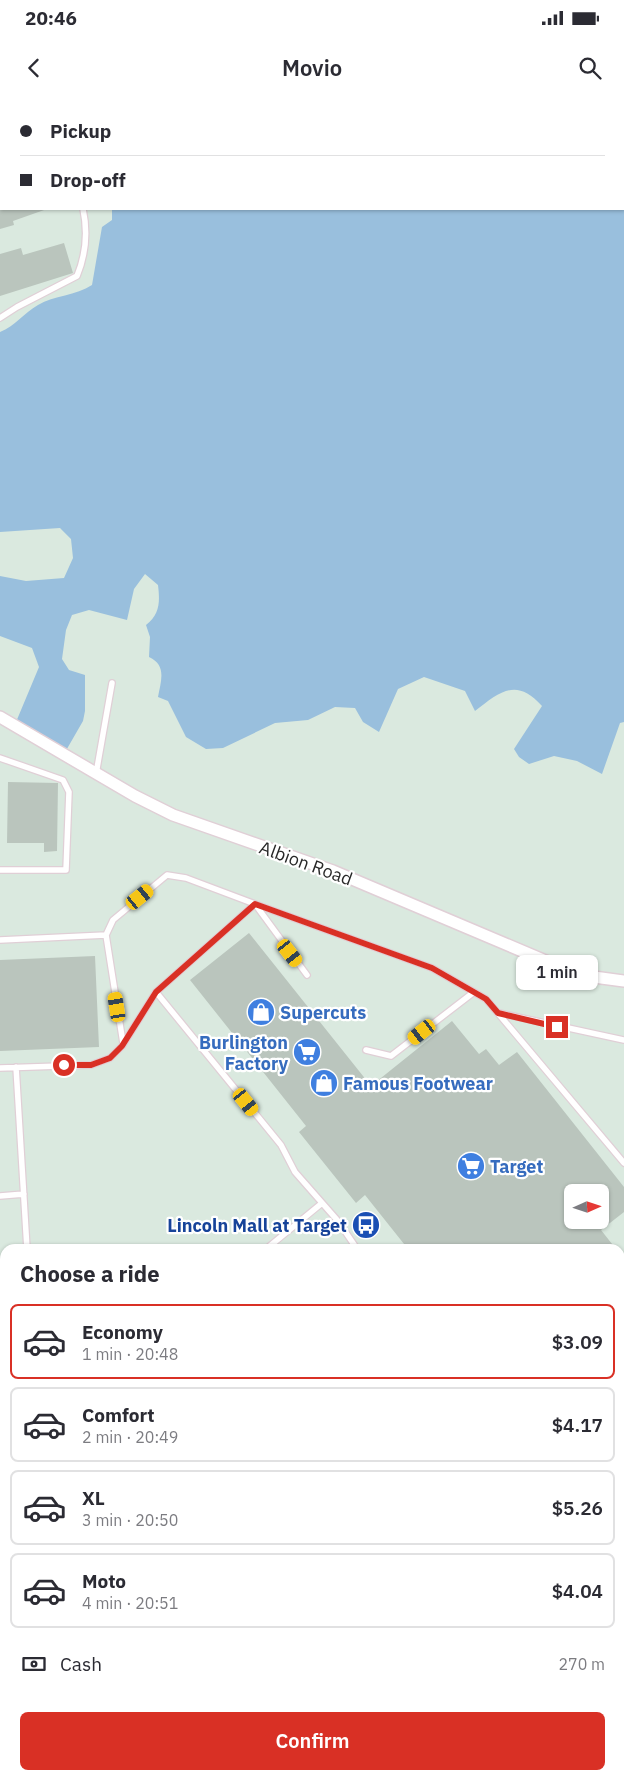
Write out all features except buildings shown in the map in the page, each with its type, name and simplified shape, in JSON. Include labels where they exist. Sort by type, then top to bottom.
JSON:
[{"type":"street","name":"Albion Road","points":[[0,717],[96,774],[173,815],[333,871],[552,964],[587,976],[624,981]]},
{"type":"lane","points":[[0,318],[17,307],[77,276],[83,261],[87,227],[83,210]]},
{"type":"lane","points":[[96,774],[112,683]]},
{"type":"lane","points":[[0,758],[63,780],[69,792],[66,870],[0,870]]},
{"type":"lane","points":[[123,1043],[106,935],[113,920],[167,875],[186,878],[432,968],[486,999],[624,1163]]},
{"type":"lane","points":[[255,904],[307,975]]},
{"type":"lane","points":[[0,1068],[91,1065],[110,1058],[123,1043],[156,992],[255,904]]},
{"type":"lane","points":[[0,940],[106,935]]},
{"type":"lane","points":[[156,992],[282,1145],[295,1172],[338,1221],[354,1244]]},
{"type":"lane","points":[[366,1050],[391,1056],[474,992]]},
{"type":"lane","points":[[498,1013],[624,1040]]},
{"type":"lane","points":[[16,1067],[27,1244]]},
{"type":"lane","points":[[0,1196],[24,1194]]},
{"type":"lane","points":[[272,1244],[322,1203]]},
{"type":"shaded area","points":[[112,210],[624,210],[624,722],[620,723],[602,774],[577,761],[554,756],[529,764],[519,757],[514,749],[542,706],[533,697],[524,692],[516,690],[500,693],[475,711],[465,691],[424,677],[398,689],[379,732],[363,722],[355,708],[335,707],[308,720],[275,723],[223,748],[206,749],[186,737],[168,701],[158,697],[161,669],[155,660],[149,657],[150,637],[146,625],[151,621],[158,607],[158,585],[145,574],[134,589],[127,620],[89,610],[72,615],[66,630],[62,659],[69,670],[85,675],[85,711],[83,721],[64,754],[16,722],[39,667],[32,648],[0,636],[0,576],[26,581],[64,578],[73,558],[71,539],[60,528],[0,532],[0,332],[44,302],[86,289],[92,285],[102,227],[112,220]]},
{"type":"place","name":"Supercuts","points":[[261,1012]]},
{"type":"place","name":"Burlington Factory","points":[[307,1052]]},
{"type":"place","name":"Famous Footwear","points":[[324,1083]]},
{"type":"place","name":"Target","points":[[471,1166]]},
{"type":"place","name":"Lincoln Mall at Target","points":[[366,1225]]},
{"type":"route","points":[[64,1065],[91,1065],[110,1058],[122,1046],[156,992],[255,904],[432,968],[486,999],[498,1013],[557,1027]]}]
